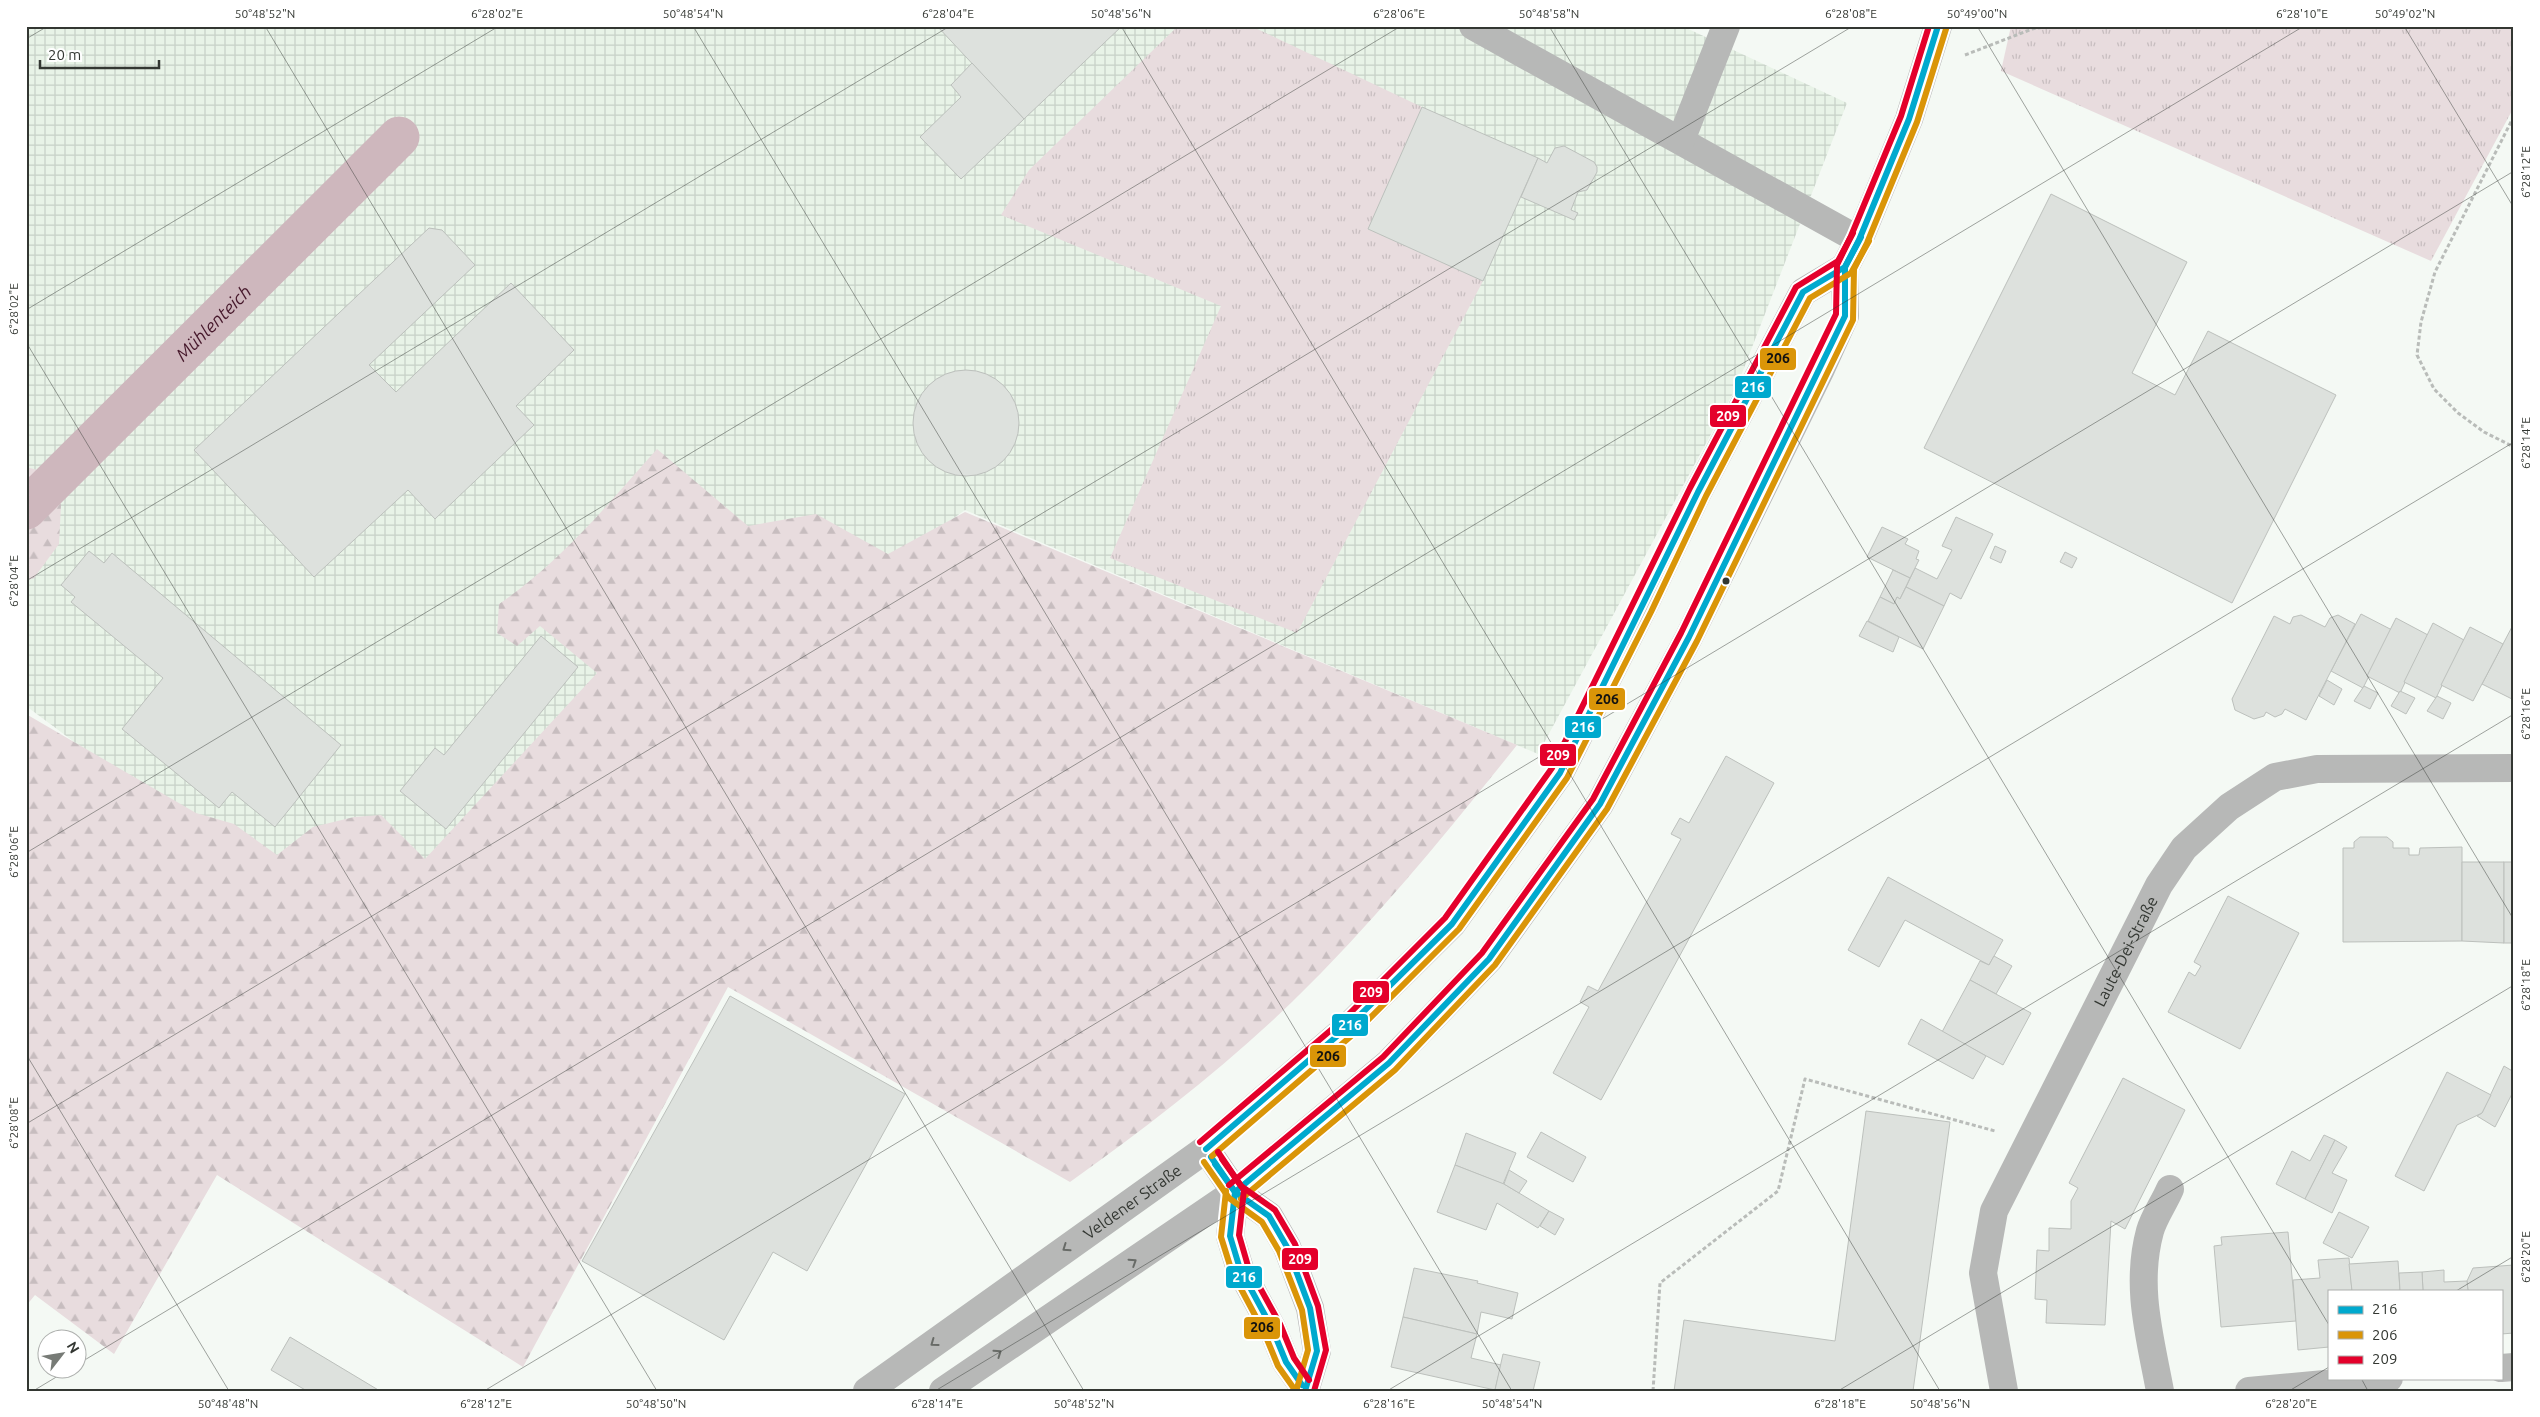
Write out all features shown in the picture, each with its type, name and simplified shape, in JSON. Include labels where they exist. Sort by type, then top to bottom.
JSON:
[{"type":"street","points":[[1473,26],[1859,240]]},
{"type":"street","points":[[1681,140],[1726,26]]},
{"type":"street","points":[[943,1391],[1235,1192],[1389,1063],[1489,959],[1600,804],[1689,637],[1845,316],[1845,267],[1859,240],[1909,120],[1938,26]]},
{"type":"street","name":"Veldener Straße","points":[[866,1391],[1206,1149],[1351,1024],[1452,924],[1560,773],[1643,608],[1698,492],[1803,292],[1845,267]]},
{"type":"street","name":"Laute-Dei-Straße","points":[[2004,1391],[1983,1273],[1994,1211],[2159,885],[2184,848],[2229,807],[2275,777],[2317,769],[2514,768]]},
{"type":"street","points":[[1206,1149],[1235,1192],[1269,1216],[1287,1247],[1310,1308],[1317,1352],[1308,1390]]},
{"type":"street","points":[[2160,1391],[2144,1310],[2142,1264],[2151,1229],[2170,1189]]},
{"type":"street","points":[[1235,1192],[1230,1236],[1240,1269],[1272,1328],[1286,1362],[1308,1390]]},
{"type":"street","points":[[2249,1391],[2367,1380]]},
{"type":"path","points":[[1925,71],[2032,29],[2049,26]]},
{"type":"path","points":[[2514,116],[2435,272],[2421,322],[2417,355],[2434,389],[2458,413],[2484,432],[2514,447]]},
{"type":"path","points":[[1653,1391],[1660,1283],[1778,1191],[1805,1079],[2030,1140]]},
{"type":"shaded area","points":[[26,26],[1682,26],[1847,103],[1737,386],[1538,754],[965,510],[355,951],[26,706]]},
{"type":"green space","points":[[1178,26],[1251,26],[1422,107],[1368,229],[1483,281],[1297,633],[1110,558],[1221,306],[1001,215],[1029,170]]},
{"type":"green space","points":[[2011,26],[2514,26],[2514,107],[2431,261],[2001,71]]},
{"type":"green space","points":[[657,449],[748,526],[816,514],[888,554],[965,512],[1517,745],[1381,909],[1293,1001],[1185,1096],[1070,1182],[728,987],[523,1367],[217,1175],[114,1354],[88,1335],[88,1330],[82,1330],[35,1295],[26,1306],[26,714],[196,813],[234,824],[277,855],[313,827],[354,817],[381,815],[425,859],[597,673],[540,626],[517,646],[497,633],[499,604],[543,570],[602,511]]},
{"type":"green space","points":[[26,467],[45,472],[61,505],[59,544],[34,578],[26,581]]},
{"type":"building","points":[[937,26],[1122,26],[1024,119]]},
{"type":"building","points":[[972,63],[1024,119],[961,179],[920,137],[961,97],[951,85]]},
{"type":"building","points":[[1422,107],[1538,158],[1483,281],[1368,229]]},
{"type":"building","points":[[1564,146],[1594,162],[1597,167],[1597,172],[1587,190],[1578,192],[1571,210],[1578,213],[1574,220],[1521,197],[1538,158],[1547,163],[1555,148]]},
{"type":"building","points":[[2051,194],[2187,262],[2132,373],[2175,395],[2208,331],[2336,395],[2232,603],[1924,448]]},
{"type":"building","points":[[429,228],[442,230],[475,265],[369,365],[396,392],[511,283],[574,350],[516,406],[534,425],[435,519],[408,490],[314,577],[194,450]]},
{"type":"building","points":[[966,370],[986,374],[1003,386],[1015,403],[1019,423],[1015,443],[1003,460],[986,472],[966,476],[946,472],[929,460],[917,443],[913,423],[917,403],[929,386],[946,374]]},
{"type":"building","points":[[1956,517],[1993,534],[1961,599],[1950,593],[1944,606],[1906,587],[1915,568],[1937,579],[1952,550],[1942,546]]},
{"type":"building","points":[[1882,527],[1908,539],[1905,544],[1919,551],[1916,559],[1919,560],[1910,578],[1867,557]]},
{"type":"building","points":[[1995,546],[2006,551],[2001,563],[1990,558]]},
{"type":"building","points":[[89,551],[104,563],[112,553],[341,745],[275,827],[232,792],[219,808],[122,729],[163,678],[71,602],[75,597],[61,585]]},
{"type":"building","points":[[2065,552],[2077,558],[2072,568],[2060,562]]},
{"type":"building","points":[[1893,570],[1910,578],[1900,599],[1897,597],[1894,604],[1880,597]]},
{"type":"building","points":[[1906,587],[1944,606],[1923,649],[1868,621],[1880,597],[1894,604],[1897,597],[1900,599]]},
{"type":"building","points":[[2361,614],[2392,630],[2363,688],[2331,671]]},
{"type":"building","points":[[2301,615],[2325,627],[2330,618],[2338,615],[2355,624],[2306,720],[2285,709],[2282,714],[2275,717],[2266,712],[2264,716],[2254,719],[2235,710],[2232,699],[2274,616],[2290,624],[2293,617]]},
{"type":"building","points":[[2396,618],[2428,635],[2400,693],[2367,676]]},
{"type":"building","points":[[1867,621],[1899,637],[1893,652],[1859,636]]},
{"type":"building","points":[[2433,623],[2464,640],[2436,698],[2404,682]]},
{"type":"building","points":[[2514,623],[2514,700],[2482,684]]},
{"type":"building","points":[[2470,627],[2503,644],[2473,701],[2441,685]]},
{"type":"building","points":[[541,636],[578,667],[446,829],[400,791],[435,748],[444,755]]},
{"type":"building","points":[[2327,680],[2342,689],[2334,705],[2319,696]]},
{"type":"building","points":[[2364,686],[2378,693],[2370,709],[2354,701]]},
{"type":"building","points":[[2400,691],[2415,698],[2406,714],[2391,706]]},
{"type":"building","points":[[2437,696],[2451,703],[2443,719],[2427,711]]},
{"type":"building","points":[[1726,756],[1774,783],[1601,1100],[1553,1073],[1589,1007],[1580,1002],[1588,986],[1598,991],[1681,839],[1671,834],[1680,818],[1689,823]]},
{"type":"building","points":[[2360,837],[2387,837],[2393,842],[2393,848],[2409,848],[2409,855],[2419,855],[2420,848],[2462,847],[2462,941],[2343,942],[2343,848],[2354,848],[2354,842]]},
{"type":"building","points":[[2462,862],[2504,862],[2504,943],[2462,941]]},
{"type":"building","points":[[2504,862],[2514,862],[2514,943],[2504,943]]},
{"type":"building","points":[[1888,877],[2003,940],[1989,965],[1905,920],[1879,967],[1848,950]]},
{"type":"building","points":[[2228,896],[2299,933],[2240,1049],[2168,1012],[2189,972],[2195,976],[2201,966],[2194,962]]},
{"type":"building","points":[[1994,956],[2012,966],[1996,994],[1970,980],[1980,961],[1989,965]]},
{"type":"building","points":[[1970,980],[2031,1013],[2003,1065],[1942,1032]]},
{"type":"building","points":[[730,996],[905,1094],[807,1271],[773,1252],[724,1340],[582,1261]]},
{"type":"building","points":[[1921,1019],[1986,1056],[1973,1079],[1908,1044]]},
{"type":"building","points":[[2504,1066],[2514,1072],[2514,1090],[2495,1127],[2477,1116],[2482,1113]]},
{"type":"building","points":[[2447,1072],[2491,1095],[2482,1113],[2457,1125],[2424,1191],[2395,1176]]},
{"type":"building","points":[[2123,1078],[2185,1110],[2125,1229],[2111,1221],[2105,1325],[2046,1323],[2047,1300],[2035,1299],[2037,1250],[2049,1251],[2049,1228],[2071,1229],[2071,1201],[2078,1188],[2069,1183]]},
{"type":"building","points":[[1866,1111],[1950,1122],[1913,1391],[1674,1391],[1684,1320],[1835,1341]]},
{"type":"building","points":[[1541,1132],[1586,1157],[1573,1182],[1527,1157]]},
{"type":"building","points":[[1466,1133],[1516,1153],[1503,1184],[1455,1165]]},
{"type":"building","points":[[2324,1135],[2335,1140],[2305,1199],[2276,1184],[2292,1151],[2310,1161]]},
{"type":"building","points":[[2335,1140],[2347,1147],[2332,1173],[2347,1180],[2332,1213],[2305,1199]]},
{"type":"building","points":[[1455,1165],[1504,1184],[1549,1211],[1538,1228],[1497,1203],[1486,1230],[1437,1212]]},
{"type":"building","points":[[1509,1170],[1527,1181],[1519,1193],[1504,1184]]},
{"type":"building","points":[[1549,1211],[1564,1219],[1555,1235],[1540,1226]]},
{"type":"building","points":[[2339,1212],[2369,1227],[2352,1258],[2323,1243]]},
{"type":"building","points":[[2288,1232],[2296,1321],[2221,1327],[2214,1246],[2222,1245],[2221,1237]]},
{"type":"building","points":[[2349,1258],[2352,1290],[2328,1290],[2328,1347],[2298,1350],[2293,1280],[2320,1278],[2318,1260]]},
{"type":"building","points":[[2398,1261],[2400,1290],[2352,1290],[2349,1264]]},
{"type":"building","points":[[2514,1265],[2514,1333],[2502,1334],[2502,1290],[2468,1290],[2467,1281],[2473,1268]]},
{"type":"building","points":[[1414,1268],[1478,1281],[1477,1283],[1518,1293],[1512,1319],[1481,1312],[1477,1334],[1403,1317]]},
{"type":"building","points":[[2444,1270],[2444,1282],[2467,1281],[2468,1290],[2423,1290],[2422,1272]]},
{"type":"building","points":[[2422,1272],[2423,1290],[2400,1290],[2399,1273]]},
{"type":"building","points":[[1403,1317],[1477,1334],[1471,1358],[1501,1365],[1495,1390],[1391,1367]]},
{"type":"building","points":[[290,1337],[380,1391],[307,1391],[271,1370]]},
{"type":"building","points":[[1503,1354],[1540,1362],[1533,1391],[1495,1390]]},
{"type":"waterway","name":"Mühlenteich","points":[[26,509],[399,137]]},
{"type":"transit line","name":"209","points":[[1229,1185],[1383,1057],[1482,953],[1593,799],[1681,633],[1836,314],[1837,265],[1901,116],[1929,26]]},
{"type":"transit line","name":"216","points":[[1235,1192],[1389,1063],[1489,959],[1600,804],[1689,637],[1845,316],[1845,267],[1859,240],[1909,119],[1938,26]]},
{"type":"transit line","name":"206","points":[[1241,1199],[1395,1070],[1495,965],[1607,809],[1697,641],[1853,320],[1854,269],[1867,243],[1917,122],[1946,29]]},
{"type":"transit line","name":"209","points":[[1200,1142],[1345,1018],[1445,918],[1552,768],[1690,488],[1796,287],[1838,261],[1853,233]]},
{"type":"transit line","name":"216","points":[[1206,1149],[1351,1024],[1452,924],[1560,773],[1698,492],[1803,292],[1845,267],[1861,237]]},
{"type":"transit line","name":"206","points":[[1212,1156],[1357,1031],[1459,929],[1567,778],[1651,612],[1706,496],[1810,298],[1851,273],[1869,241]]},
{"type":"transit line","name":"209","points":[[1218,1152],[1241,1186],[1275,1210],[1295,1244],[1318,1306],[1326,1350],[1314,1391]]},
{"type":"transit line","name":"216","points":[[1211,1157],[1235,1192],[1269,1216],[1287,1247],[1310,1308],[1317,1351],[1305,1391]]},
{"type":"transit line","name":"209","points":[[1222,1159],[1244,1190],[1239,1235],[1248,1266],[1280,1324],[1294,1358],[1309,1380]]},
{"type":"transit line","name":"206","points":[[1204,1162],[1229,1198],[1262,1222],[1279,1251],[1302,1310],[1308,1350],[1297,1388]]},
{"type":"transit line","name":"216","points":[[1215,1164],[1235,1192],[1230,1236],[1240,1269],[1272,1328],[1286,1362],[1302,1385]]},
{"type":"transit line","name":"206","points":[[1226,1191],[1221,1237],[1232,1272],[1264,1332],[1278,1366],[1295,1390]]}]
